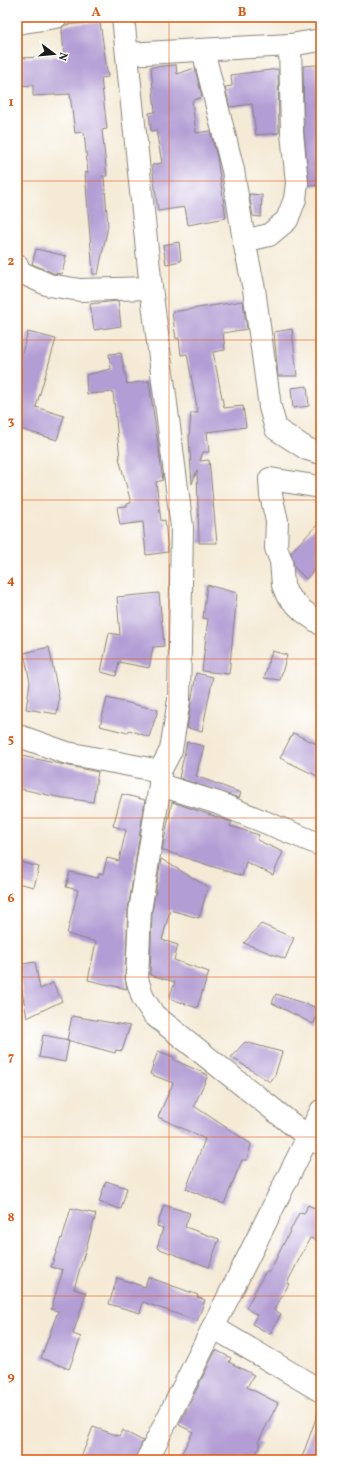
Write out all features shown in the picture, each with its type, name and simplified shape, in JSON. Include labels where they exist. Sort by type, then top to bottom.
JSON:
[{"type":"street","points":[[17,22],[56,17]]},
{"type":"street","points":[[123,17],[151,288],[182,527],[179,700],[171,750],[160,778],[140,911],[137,979],[143,998],[154,1015],[315,1141]]},
{"type":"street","points":[[127,54],[290,44],[321,40]]},
{"type":"street","points":[[244,241],[269,235],[288,220],[295,199],[297,182],[292,133],[290,44]]},
{"type":"street","points":[[203,50],[233,170],[244,241],[254,289],[270,407],[276,429],[307,449],[321,453]]},
{"type":"street","points":[[17,265],[20,272],[48,285],[80,290],[151,288]]},
{"type":"street","points":[[321,487],[270,479],[271,495],[276,521],[276,548],[281,561],[283,585],[287,595],[303,611],[321,624]]},
{"type":"street","points":[[17,738],[22,737],[68,753],[160,778],[321,845]]},
{"type":"street","points":[[147,1460],[212,1327],[315,1141],[321,1111]]},
{"type":"street","points":[[212,1327],[321,1391]]},
{"type":"building","points":[[100,22],[108,77],[101,78],[107,129],[102,130],[107,176],[102,176],[104,177],[108,226],[98,274],[93,274],[85,172],[88,173],[84,132],[75,133],[70,94],[33,96],[33,85],[22,86],[20,58],[64,56],[62,28],[65,25]]},
{"type":"building","points":[[176,65],[177,74],[195,68],[202,97],[192,101],[196,133],[210,131],[217,157],[226,218],[188,225],[185,207],[158,211],[152,165],[162,163],[156,130],[151,131],[149,113],[155,112],[151,67]]},
{"type":"building","points":[[317,65],[321,112],[321,185],[309,186],[304,132],[303,66]]},
{"type":"building","points":[[278,69],[279,133],[256,135],[252,104],[230,107],[225,87],[232,86],[231,75]]},
{"type":"building","points":[[249,194],[262,195],[261,217],[253,216]]},
{"type":"building","points":[[179,242],[181,261],[166,264],[163,245]]},
{"type":"building","points":[[36,249],[66,256],[62,274],[53,273],[32,264]]},
{"type":"building","points":[[118,301],[121,326],[94,330],[90,304]]},
{"type":"building","points":[[243,301],[247,329],[223,333],[225,350],[213,352],[224,408],[243,406],[246,427],[207,432],[209,452],[203,452],[200,461],[209,460],[217,543],[199,543],[197,470],[192,484],[189,439],[191,413],[198,413],[187,354],[181,355],[179,338],[176,339],[172,312]]},
{"type":"building","points":[[292,329],[297,376],[278,376],[274,332]]},
{"type":"building","points":[[28,332],[56,339],[36,407],[64,416],[57,440],[17,428],[17,370]]},
{"type":"building","points":[[121,353],[127,384],[149,381],[163,480],[156,482],[161,521],[165,520],[168,552],[146,555],[143,522],[120,525],[117,507],[127,506],[127,504],[131,503],[119,458],[113,392],[87,394],[86,375],[111,369],[109,354]]},
{"type":"building","points":[[307,386],[309,406],[293,408],[291,388]]},
{"type":"building","points":[[321,521],[321,563],[306,579],[294,567],[291,552]]},
{"type":"building","points":[[207,585],[237,593],[229,674],[202,671],[208,619],[203,618]]},
{"type":"building","points":[[159,593],[164,646],[153,647],[149,668],[119,662],[116,676],[101,672],[109,633],[120,635],[117,597]]},
{"type":"building","points":[[49,647],[59,698],[57,714],[26,709],[30,682],[24,653]]},
{"type":"building","points":[[272,651],[287,655],[280,680],[264,678]]},
{"type":"building","points":[[196,673],[213,677],[202,731],[187,728]]},
{"type":"building","points":[[107,698],[158,710],[149,737],[129,730],[128,733],[100,726]]},
{"type":"building","points":[[293,733],[321,746],[321,778],[280,758]]},
{"type":"building","points":[[187,742],[204,746],[196,776],[241,793],[239,798],[179,778]]},
{"type":"building","points":[[17,755],[98,772],[93,802],[57,797],[17,788]]},
{"type":"building","points":[[122,794],[145,800],[128,910],[125,978],[127,989],[88,980],[96,942],[67,934],[78,890],[66,887],[70,872],[98,878],[100,873],[103,874],[107,858],[119,861],[126,830],[113,826]]},
{"type":"building","points":[[172,802],[232,822],[230,826],[259,835],[257,840],[283,852],[273,875],[246,862],[242,876],[162,850]]},
{"type":"building","points":[[161,859],[208,887],[199,918],[170,910],[162,940],[178,945],[174,960],[209,972],[197,1008],[169,998],[175,982],[150,975],[152,912]]},
{"type":"building","points":[[17,861],[39,867],[34,887],[17,883]]},
{"type":"building","points":[[261,924],[294,938],[285,959],[244,943]]},
{"type":"building","points":[[35,962],[40,989],[53,983],[62,1001],[27,1018],[17,965]]},
{"type":"building","points":[[276,994],[321,1009],[313,1024],[272,1003]]},
{"type":"building","points":[[72,1016],[130,1026],[122,1051],[116,1050],[115,1053],[67,1040]]},
{"type":"building","points":[[43,1035],[69,1040],[65,1062],[39,1057]]},
{"type":"building","points":[[245,1042],[282,1052],[275,1075],[270,1082],[231,1057]]},
{"type":"building","points":[[158,1051],[174,1057],[174,1060],[208,1075],[194,1106],[251,1144],[247,1160],[242,1160],[224,1204],[186,1189],[205,1139],[158,1117],[173,1083],[150,1074]]},
{"type":"building","points":[[106,1181],[127,1188],[121,1209],[99,1202]]},
{"type":"building","points":[[164,1205],[190,1213],[185,1227],[219,1239],[209,1267],[157,1248],[163,1228],[157,1226]]},
{"type":"building","points":[[308,1205],[321,1211],[321,1242],[310,1238],[287,1283],[289,1284],[274,1310],[281,1314],[270,1334],[252,1324],[257,1315],[246,1308],[266,1271],[269,1273],[299,1213],[304,1214]]},
{"type":"building","points":[[71,1208],[96,1214],[74,1289],[86,1293],[73,1334],[81,1337],[69,1369],[41,1358],[58,1311],[51,1309],[63,1270],[51,1267],[61,1238],[62,1239]]},
{"type":"building","points":[[148,1277],[198,1295],[197,1297],[205,1300],[197,1321],[143,1302],[140,1313],[109,1304],[117,1278],[145,1287]]},
{"type":"building","points":[[216,1350],[231,1358],[229,1362],[254,1375],[247,1387],[278,1403],[258,1442],[261,1444],[253,1460],[178,1460],[193,1432],[179,1425]]},
{"type":"building","points":[[319,1410],[321,1410],[321,1460],[301,1460]]},
{"type":"building","points":[[93,1427],[119,1436],[122,1430],[143,1441],[135,1460],[80,1460]]}]
